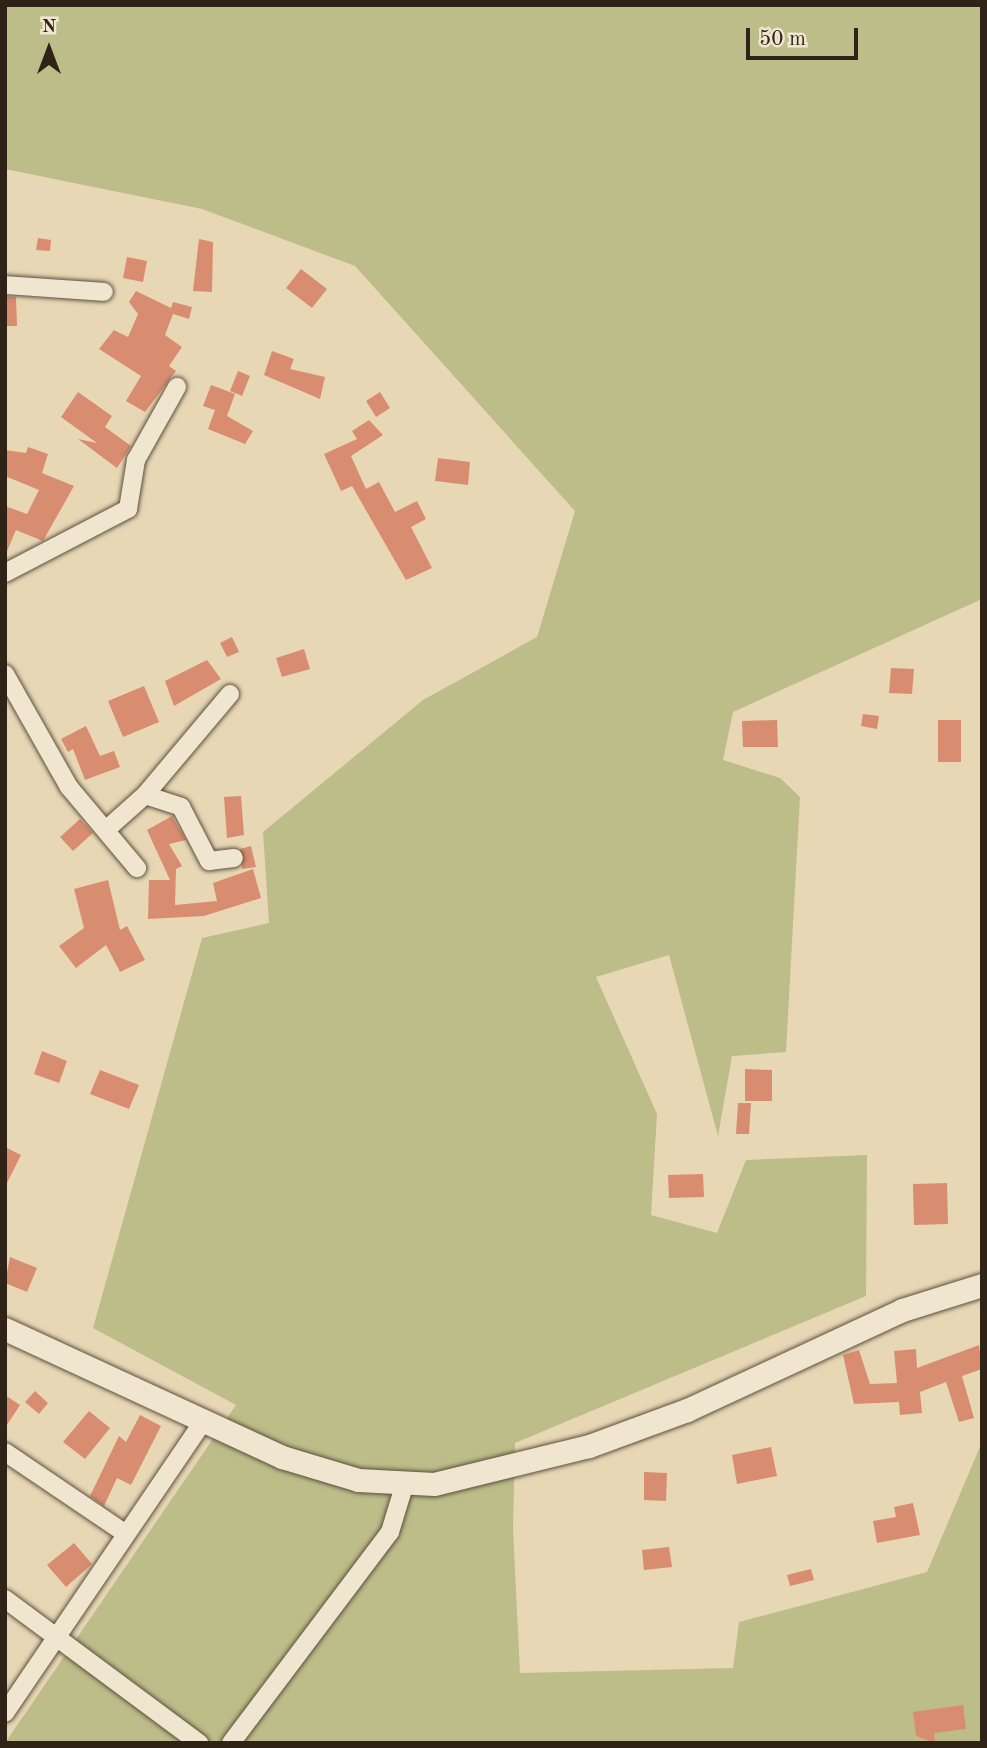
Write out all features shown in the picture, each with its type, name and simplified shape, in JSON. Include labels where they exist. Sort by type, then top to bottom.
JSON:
[{"type":"street","points":[[5,285],[104,292]]},
{"type":"street","points":[[5,573],[128,509],[136,460],[177,387]]},
{"type":"street","points":[[5,674],[69,787],[107,828],[137,868]]},
{"type":"street","points":[[107,828],[145,795],[230,694]]},
{"type":"street","points":[[145,795],[181,807],[209,861],[234,858]]},
{"type":"street","points":[[5,1329],[203,1422],[308,1465],[358,1480],[405,1483],[464,1480],[589,1446],[687,1410],[902,1310],[982,1285]]},
{"type":"street","points":[[5,1713],[60,1637],[125,1534],[203,1422]]},
{"type":"street","points":[[5,1451],[125,1534]]},
{"type":"street","points":[[231,1743],[390,1532],[405,1483]]},
{"type":"street","points":[[5,1599],[60,1637],[199,1743]]},
{"type":"green space","points":[[5,5],[982,5],[982,599],[733,712],[723,760],[780,778],[800,797],[786,1052],[732,1056],[718,1136],[669,955],[596,977],[657,1114],[651,1215],[717,1233],[746,1160],[867,1155],[866,1296],[515,1443],[513,1529],[520,1673],[733,1668],[739,1622],[927,1572],[982,1442],[982,1743],[5,1743],[236,1405],[93,1328],[202,938],[269,923],[263,832],[423,700],[537,637],[575,511],[355,266],[202,209],[5,169]]},
{"type":"building","points":[[38,238],[51,240],[50,251],[36,250]]},
{"type":"building","points":[[199,239],[213,242],[212,292],[193,291]]},
{"type":"building","points":[[127,257],[147,261],[143,282],[123,278]]},
{"type":"building","points":[[301,269],[327,289],[312,308],[286,288]]},
{"type":"building","points":[[136,291],[171,308],[173,302],[192,307],[189,319],[173,314],[165,335],[182,347],[169,366],[176,371],[145,412],[126,401],[141,376],[99,349],[114,330],[128,337],[138,314],[129,302]]},
{"type":"building","points":[[5,296],[16,297],[17,326],[5,326]]},
{"type":"building","points":[[272,351],[294,359],[290,369],[325,377],[320,399],[264,375]]},
{"type":"building","points":[[238,371],[250,376],[242,396],[230,391]]},
{"type":"building","points":[[211,385],[235,394],[227,416],[253,431],[245,444],[208,429],[215,410],[203,406]]},
{"type":"building","points":[[78,392],[112,416],[105,427],[131,446],[117,468],[78,439],[97,443],[61,417]]},
{"type":"building","points":[[380,392],[390,408],[376,417],[366,401]]},
{"type":"building","points":[[369,420],[383,435],[351,456],[366,489],[379,482],[395,512],[417,501],[426,519],[411,527],[432,568],[406,580],[352,486],[341,491],[324,454],[357,439],[352,431]]},
{"type":"building","points":[[28,447],[48,454],[42,473],[74,486],[43,541],[16,530],[5,556],[5,506],[27,514],[39,490],[5,476],[5,450],[26,453]]},
{"type":"building","points":[[438,458],[470,462],[468,485],[435,481]]},
{"type":"building","points":[[232,637],[239,652],[227,657],[220,643]]},
{"type":"building","points":[[304,649],[310,669],[282,677],[276,658]]},
{"type":"building","points":[[207,660],[221,679],[174,706],[165,681]]},
{"type":"building","points":[[891,668],[914,669],[912,694],[889,693]]},
{"type":"building","points":[[144,686],[159,722],[123,737],[108,701]]},
{"type":"building","points":[[863,714],[879,716],[877,729],[861,726]]},
{"type":"building","points":[[777,720],[778,747],[743,747],[742,721]]},
{"type":"building","points":[[938,720],[961,720],[961,762],[938,762]]},
{"type":"building","points":[[86,726],[100,756],[114,751],[120,767],[85,780],[73,749],[68,752],[61,739]]},
{"type":"building","points":[[241,796],[244,835],[227,838],[224,797]]},
{"type":"building","points":[[172,816],[186,840],[169,844],[182,866],[176,869],[175,905],[217,901],[213,883],[253,869],[261,898],[204,916],[148,919],[149,880],[170,880],[147,830]]},
{"type":"building","points":[[80,819],[93,833],[73,851],[60,837]]},
{"type":"building","points":[[251,846],[256,867],[242,869],[240,849]]},
{"type":"building","points":[[108,880],[120,930],[127,926],[145,960],[120,972],[106,945],[76,968],[59,946],[84,928],[74,889]]},
{"type":"building","points":[[42,1051],[67,1061],[59,1083],[34,1074]]},
{"type":"building","points":[[745,1069],[772,1070],[772,1101],[745,1101]]},
{"type":"building","points":[[100,1070],[139,1085],[129,1109],[90,1094]]},
{"type":"building","points":[[738,1103],[751,1103],[749,1134],[736,1134]]},
{"type":"building","points":[[5,1147],[21,1155],[5,1187]]},
{"type":"building","points":[[703,1174],[704,1197],[669,1198],[668,1175]]},
{"type":"building","points":[[947,1183],[948,1224],[914,1225],[913,1184]]},
{"type":"building","points":[[10,1257],[37,1268],[27,1292],[5,1283]]},
{"type":"building","points":[[979,1345],[982,1369],[962,1376],[974,1418],[959,1422],[946,1382],[920,1392],[922,1413],[900,1415],[899,1402],[854,1404],[843,1355],[859,1350],[870,1384],[897,1383],[894,1351],[916,1349],[917,1368]]},
{"type":"building","points":[[35,1391],[48,1403],[39,1414],[25,1402]]},
{"type":"building","points":[[5,1395],[20,1405],[5,1428]]},
{"type":"building","points":[[89,1411],[110,1428],[85,1459],[63,1442]]},
{"type":"building","points":[[140,1415],[161,1426],[131,1485],[117,1478],[104,1506],[90,1496],[119,1436],[126,1442]]},
{"type":"building","points":[[771,1447],[777,1476],[737,1484],[732,1455]]},
{"type":"building","points":[[644,1472],[667,1473],[666,1501],[644,1500]]},
{"type":"building","points":[[913,1503],[920,1535],[877,1543],[873,1521],[896,1517],[894,1507]]},
{"type":"building","points":[[74,1543],[92,1564],[66,1587],[47,1565]]},
{"type":"building","points":[[669,1547],[672,1567],[644,1570],[642,1550]]},
{"type":"building","points":[[811,1569],[814,1580],[790,1586],[787,1575]]},
{"type":"building","points":[[963,1705],[966,1729],[934,1733],[935,1743],[916,1736],[913,1712]]}]
